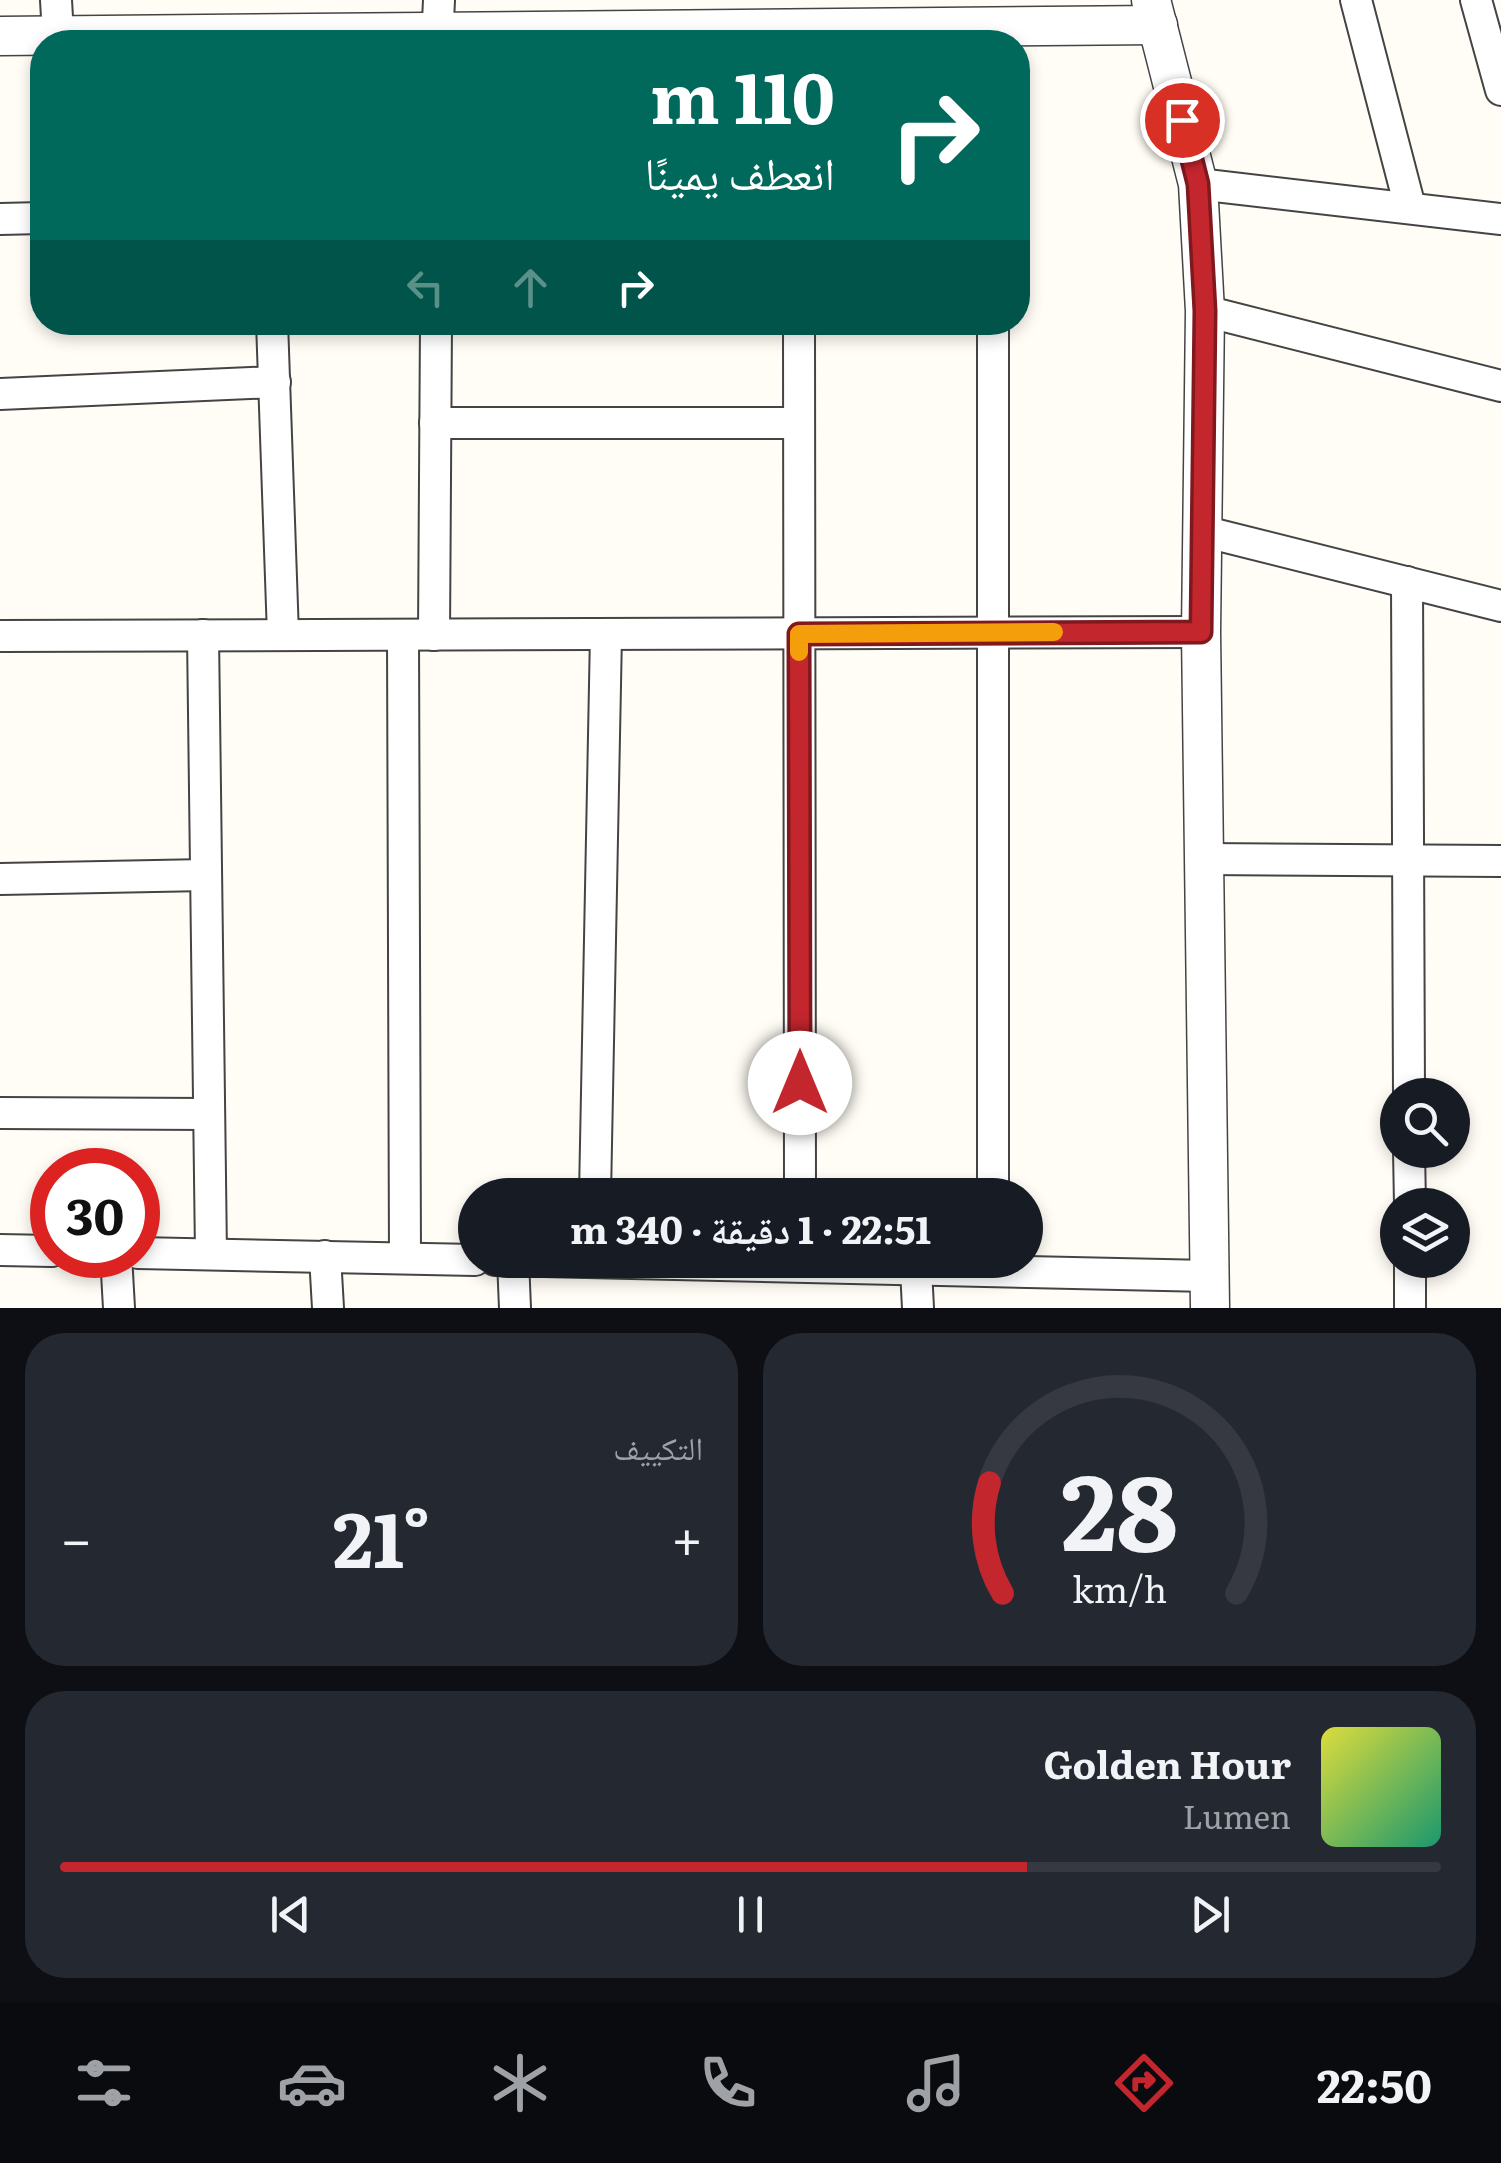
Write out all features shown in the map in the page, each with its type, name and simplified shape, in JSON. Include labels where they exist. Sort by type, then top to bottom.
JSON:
[{"type":"street","points":[[1356,0],[1410,207]]},
{"type":"street","points":[[1476,0],[1501,90]]},
{"type":"street","points":[[1022,30],[1155,12],[1198,184],[1205,311],[1201,632],[1209,1292],[1043,1272]]},
{"type":"street","points":[[827,30],[918,14],[978,30]]},
{"type":"street","points":[[0,36],[58,18],[180,30]]},
{"type":"street","points":[[370,30],[438,25],[618,30]]},
{"type":"street","points":[[1198,184],[1501,219]]},
{"type":"street","points":[[0,220],[30,219]]},
{"type":"street","points":[[1205,311],[1501,386]]},
{"type":"street","points":[[272,335],[284,635]]},
{"type":"street","points":[[404,1258],[419,635],[435,423],[436,335]]},
{"type":"street","points":[[799,335],[800,1178]]},
{"type":"street","points":[[993,335],[993,1178]]},
{"type":"street","points":[[0,394],[274,382]]},
{"type":"street","points":[[435,423],[799,423]]},
{"type":"street","points":[[1202,531],[1501,606]]},
{"type":"street","points":[[1407,582],[1409,1078]]},
{"type":"street","points":[[0,636],[1201,632]]},
{"type":"street","points":[[595,1178],[606,634]]},
{"type":"street","points":[[204,635],[211,1254]]},
{"type":"street","points":[[1204,859],[1501,861]]},
{"type":"street","points":[[0,879],[206,875]]},
{"type":"street","points":[[0,1113],[209,1114]]},
{"type":"street","points":[[0,1250],[30,1251]]},
{"type":"street","points":[[160,1253],[458,1260]]},
{"type":"street","points":[[326,1256],[328,1308]]},
{"type":"street","points":[[117,1278],[119,1308]]},
{"type":"street","points":[[514,1278],[515,1308]]},
{"type":"street","points":[[916,1278],[918,1308]]},
{"type":"street","points":[[1410,1278],[1410,1308]]},
{"type":"slow traffic","points":[[799,652],[799,634],[1054,632]]},
{"type":"route","points":[[800,1083],[799,634],[1201,632],[1205,311],[1198,184],[1182,120]]}]
